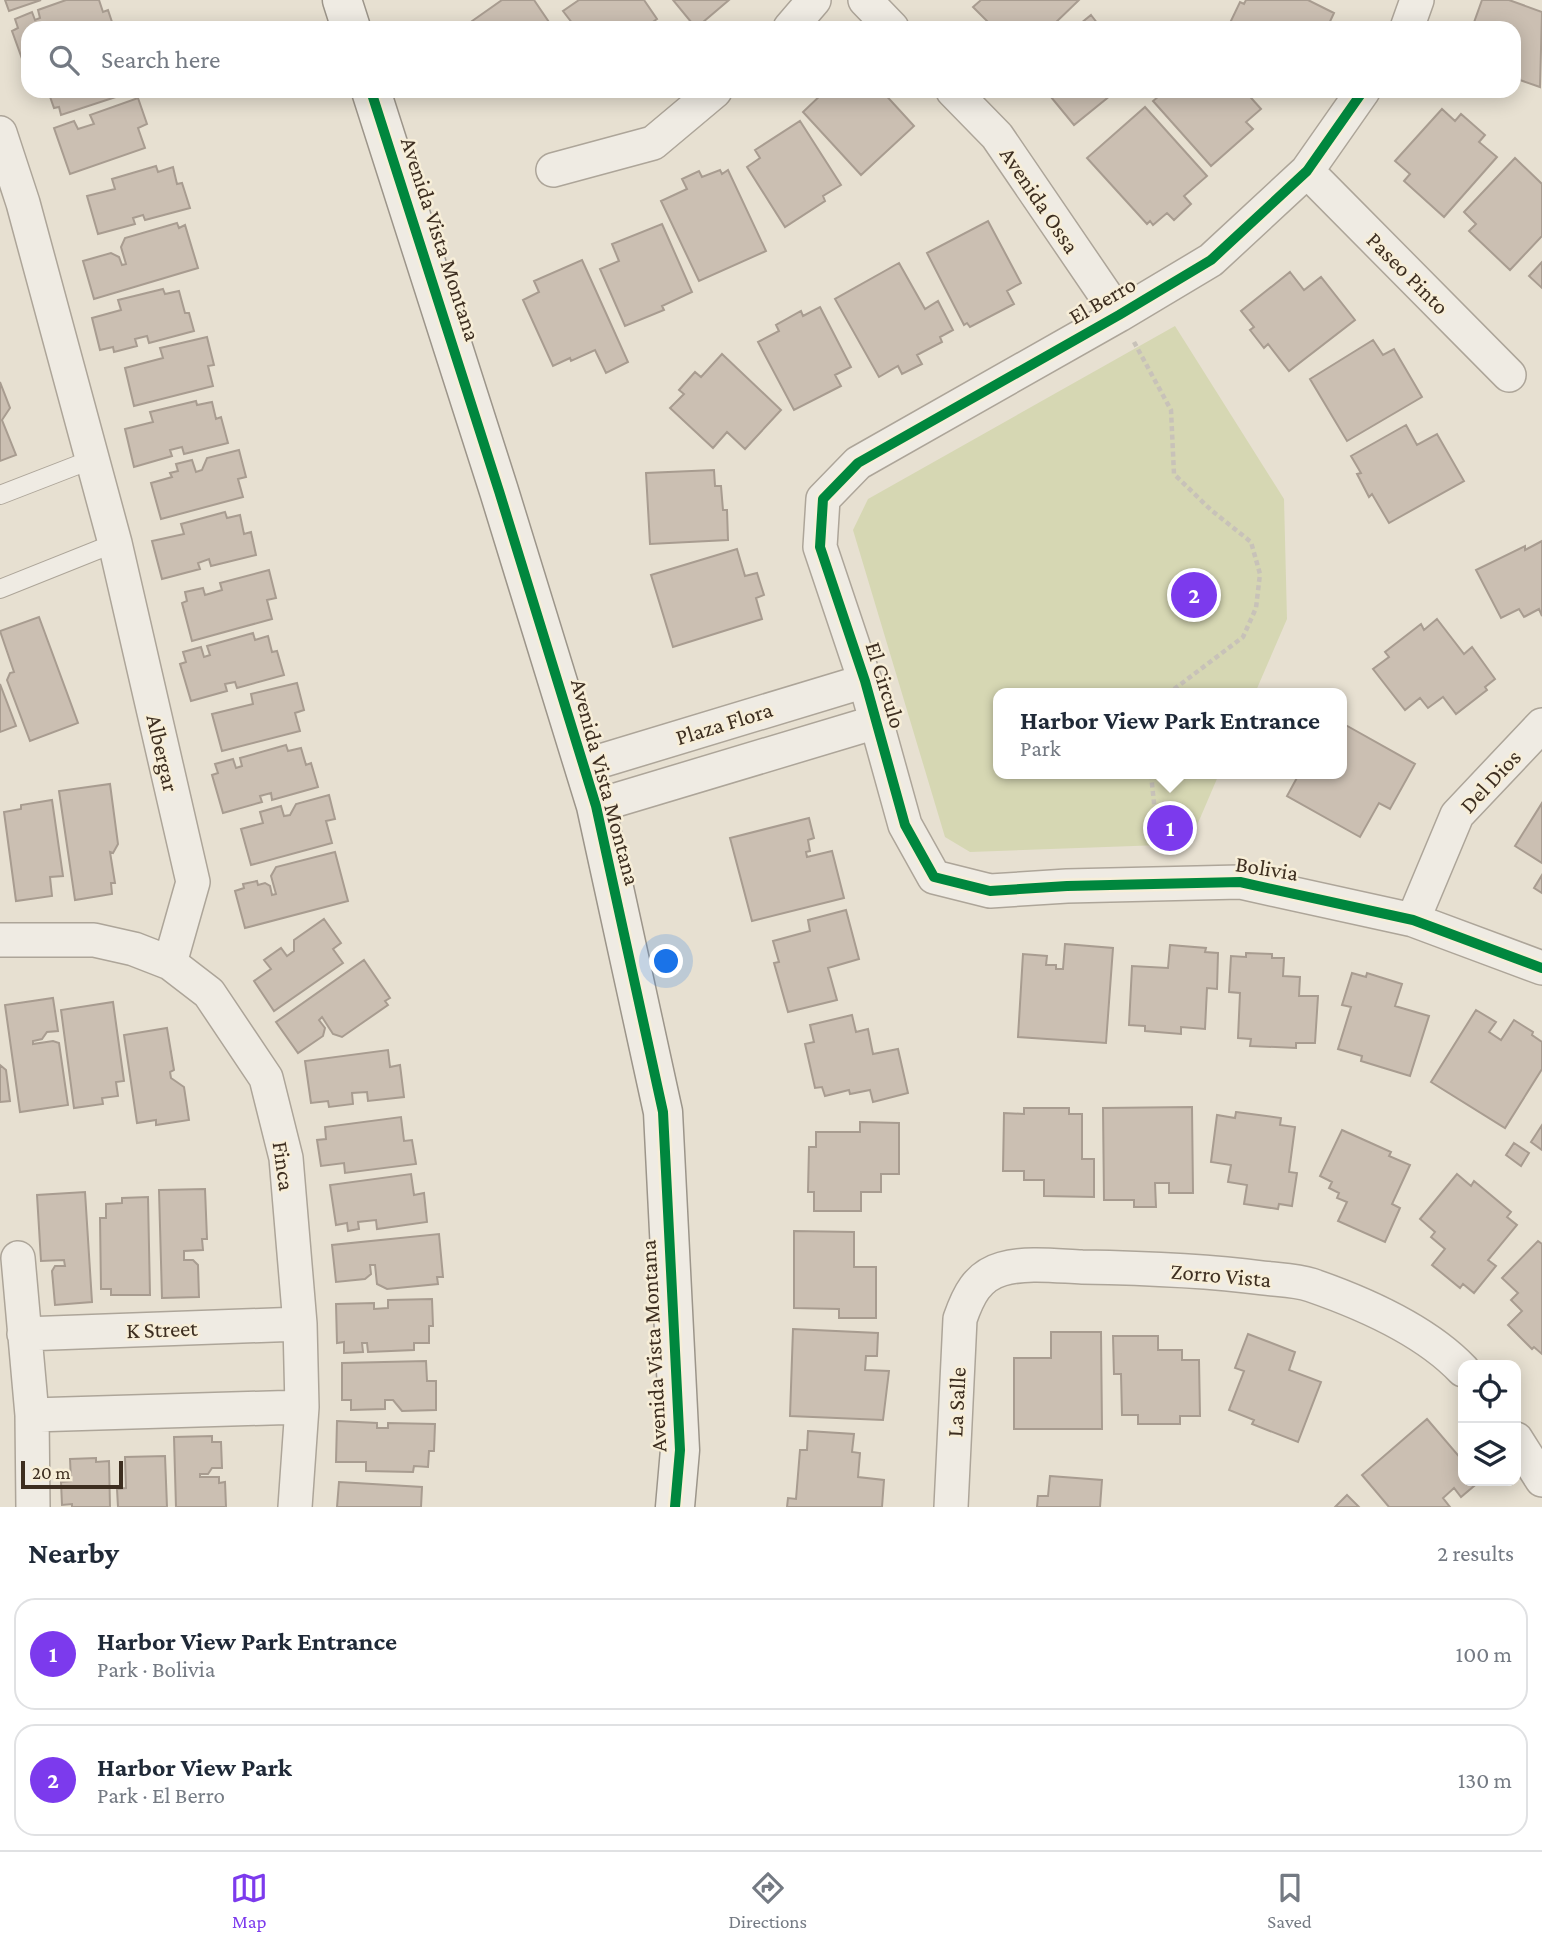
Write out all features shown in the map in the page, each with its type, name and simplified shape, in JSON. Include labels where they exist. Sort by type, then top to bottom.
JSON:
[{"type":"street","points":[[342,0],[349,21]]},
{"type":"street","points":[[796,21],[814,0]]},
{"type":"street","points":[[865,0],[885,21]]},
{"type":"street","points":[[1410,21],[1417,0]]},
{"type":"street","name":"Avenida Vista Montana","points":[[373,98],[596,806],[663,1112],[680,1450],[675,1507]]},
{"type":"street","points":[[553,170],[653,143],[707,98]]},
{"type":"street","name":"Avenida Ossa","points":[[960,98],[997,136],[1119,315]]},
{"type":"street","name":"El Berro","points":[[823,499],[858,463],[1119,315],[1210,260],[1307,171],[1358,98]]},
{"type":"street","name":"Albergar","points":[[0,133],[23,203],[115,543],[193,882],[170,963]]},
{"type":"street","name":"Paseo Pinto","points":[[1307,171],[1509,375]]},
{"type":"street","name":"El Circulo","points":[[823,499],[820,547],[865,681],[905,825],[934,877]]},
{"type":"street","name":"Plaza Flora","points":[[584,766],[865,681]]},
{"type":"street","name":"Plaza Flora","points":[[596,806],[876,722]]},
{"type":"street","name":"Del Dios","points":[[1413,920],[1457,815],[1542,725]]},
{"type":"street","name":"Bolivia","points":[[934,877],[990,891],[1067,886],[1240,882],[1413,920],[1542,968]]},
{"type":"street","name":"Finca","points":[[0,940],[94,940],[134,949],[170,963],[209,993],[266,1078],[286,1158],[300,1324],[302,1407],[295,1507]]},
{"type":"street","points":[[18,1258],[32,1415],[33,1507]]},
{"type":"street","name":"Zorro Vista","points":[[967,1298],[979,1280],[1002,1269],[1036,1266],[1226,1273],[1308,1284],[1390,1318],[1451,1357],[1458,1365]]},
{"type":"street","name":"La Salle","points":[[951,1507],[960,1319],[967,1298]]},
{"type":"street","name":"K Street","points":[[24,1334],[300,1324]]},
{"type":"street","points":[[32,1415],[302,1407]]},
{"type":"street","points":[[1521,1446],[1542,1480]]},
{"type":"lane","points":[[0,495],[93,459]]},
{"type":"lane","points":[[0,589],[115,543]]},
{"type":"path","points":[[1119,315],[1171,410],[1174,474],[1210,510],[1251,542],[1260,574],[1256,608],[1243,637],[1176,688]]},
{"type":"path","points":[[1151,779],[1164,883]]},
{"type":"green space","points":[[1175,326],[1284,499],[1287,619],[1257,688],[993,688],[993,779],[1217,779],[1189,844],[970,852],[945,837],[853,530],[868,499]]},
{"type":"building","points":[[5,0],[41,0],[9,11]]},
{"type":"building","points":[[66,0],[99,0],[103,12],[108,10],[112,21],[21,21],[21,56],[12,31],[18,28],[15,19],[32,12],[35,20],[40,18],[38,10]]},
{"type":"building","points":[[502,0],[534,0],[548,21],[472,21]]},
{"type":"building","points":[[579,0],[644,0],[657,19],[571,21],[563,11]]},
{"type":"building","points":[[673,0],[729,0],[704,21],[690,21]]},
{"type":"building","points":[[981,0],[1079,0],[1057,21],[987,21],[973,7]]},
{"type":"building","points":[[1246,0],[1308,0],[1334,13],[1330,21],[1231,21],[1240,2],[1244,4]]},
{"type":"building","points":[[1482,0],[1509,0],[1542,12],[1540,87],[1521,80],[1521,21],[1474,21]]},
{"type":"building","points":[[1091,15],[1096,21],[1084,21]]},
{"type":"building","points":[[50,98],[113,98],[61,115],[59,107],[54,108]]},
{"type":"building","points":[[138,98],[147,124],[138,128],[145,148],[70,174],[54,128],[74,121],[78,129],[94,124],[90,115]]},
{"type":"building","points":[[818,98],[888,98],[914,126],[861,175],[803,112]]},
{"type":"building","points":[[1052,98],[1107,98],[1074,125]]},
{"type":"building","points":[[1157,98],[1251,98],[1261,109],[1246,122],[1253,129],[1211,166],[1153,101]]},
{"type":"building","points":[[1145,107],[1207,176],[1184,196],[1191,204],[1174,220],[1167,213],[1153,225],[1150,221],[1147,224],[1087,158]]},
{"type":"building","points":[[1442,109],[1455,121],[1461,114],[1485,135],[1479,142],[1497,157],[1444,217],[1404,181],[1410,174],[1395,161]]},
{"type":"building","points":[[800,121],[841,185],[823,196],[825,201],[785,227],[747,167],[760,158],[755,150]]},
{"type":"building","points":[[1515,158],[1542,184],[1542,236],[1510,270],[1469,231],[1476,224],[1464,212]]},
{"type":"building","points":[[156,166],[158,172],[173,167],[177,184],[182,183],[190,208],[145,220],[143,215],[133,218],[135,224],[98,234],[87,196],[115,189],[112,179]]},
{"type":"building","points":[[720,170],[722,174],[728,170],[766,251],[699,281],[661,201],[687,189],[682,179],[699,171],[702,177]]},
{"type":"building","points":[[988,221],[1021,283],[1007,291],[1014,304],[970,327],[967,323],[964,325],[927,253]]},
{"type":"building","points":[[177,223],[179,228],[185,225],[198,268],[94,299],[83,261],[111,253],[119,257],[122,265],[126,264],[121,247],[125,238]]},
{"type":"building","points":[[662,224],[692,292],[662,306],[664,310],[625,326],[600,269],[619,261],[612,244]]},
{"type":"building","points":[[582,260],[628,362],[606,373],[595,350],[553,366],[523,300],[539,292],[534,281]]},
{"type":"building","points":[[1542,262],[1542,288],[1529,276]]},
{"type":"building","points":[[899,263],[925,309],[938,301],[953,330],[940,337],[942,342],[917,355],[922,364],[902,374],[898,366],[879,377],[835,299]]},
{"type":"building","points":[[1290,272],[1304,290],[1321,277],[1355,320],[1289,371],[1268,344],[1264,348],[1250,330],[1254,327],[1241,311]]},
{"type":"building","points":[[163,289],[165,294],[179,291],[185,313],[189,313],[194,331],[149,343],[147,336],[135,339],[137,346],[114,352],[113,347],[100,350],[92,318],[121,310],[118,300]]},
{"type":"building","points":[[820,307],[851,367],[835,375],[841,386],[794,410],[758,342],[779,331],[776,325],[801,311],[803,316]]},
{"type":"building","points":[[207,337],[214,365],[208,366],[213,386],[134,406],[125,368],[163,358],[160,348]]},
{"type":"building","points":[[1373,340],[1383,355],[1394,349],[1422,397],[1347,441],[1310,379]]},
{"type":"building","points":[[722,354],[781,410],[745,449],[727,432],[713,448],[670,408],[684,394],[679,390],[695,372],[701,377]]},
{"type":"building","points":[[0,382],[10,408],[2,420],[16,455],[0,461]]},
{"type":"building","points":[[196,401],[197,405],[212,402],[216,419],[221,417],[228,443],[184,454],[182,447],[170,450],[172,456],[134,467],[125,429],[153,422],[150,412]]},
{"type":"building","points":[[1406,425],[1417,445],[1437,434],[1464,481],[1389,523],[1372,494],[1369,497],[1357,474],[1361,473],[1351,456]]},
{"type":"building","points":[[239,450],[246,477],[238,479],[243,497],[161,519],[151,483],[172,477],[170,473],[178,471],[176,464],[192,460],[196,472],[202,470],[207,458]]},
{"type":"building","points":[[714,470],[715,486],[721,486],[723,510],[727,510],[728,540],[650,544],[646,473]]},
{"type":"building","points":[[225,512],[227,518],[240,515],[244,534],[251,532],[256,555],[211,566],[209,559],[198,563],[200,569],[162,579],[152,541],[184,534],[181,524]]},
{"type":"building","points":[[1542,541],[1542,616],[1539,609],[1524,617],[1519,609],[1501,618],[1476,570],[1525,546],[1525,550]]},
{"type":"building","points":[[737,549],[745,576],[757,573],[764,595],[756,598],[762,619],[673,647],[651,575]]},
{"type":"building","points":[[269,570],[276,598],[267,600],[272,619],[192,641],[182,603],[187,601],[185,592],[203,588],[205,595],[222,590],[220,583]]},
{"type":"building","points":[[39,617],[78,723],[30,741],[7,680],[10,673],[14,672],[0,631]]},
{"type":"building","points":[[1437,619],[1464,654],[1472,647],[1495,679],[1485,687],[1487,690],[1456,714],[1443,697],[1428,708],[1420,698],[1405,710],[1373,669],[1389,657],[1385,652],[1421,624],[1424,630]]},
{"type":"building","points":[[253,633],[255,640],[268,636],[272,652],[277,651],[284,675],[237,688],[235,682],[225,684],[227,691],[191,701],[180,664],[186,662],[183,652],[201,647],[204,657],[210,655],[207,646]]},
{"type":"building","points":[[297,683],[304,710],[295,713],[300,731],[222,751],[212,714],[253,704],[251,694]]},
{"type":"building","points":[[0,684],[16,726],[0,732]]},
{"type":"building","points":[[1347,726],[1415,764],[1390,809],[1379,803],[1360,837],[1287,796],[1296,779],[1347,779]]},
{"type":"building","points":[[286,745],[288,751],[301,748],[306,765],[311,763],[318,787],[272,800],[271,793],[260,796],[262,802],[223,813],[212,775],[218,773],[215,764],[233,759],[236,768],[242,766],[240,758]]},
{"type":"building","points":[[110,784],[118,844],[113,853],[110,852],[115,883],[111,883],[112,894],[75,900],[59,791]]},
{"type":"building","points":[[329,795],[335,819],[326,821],[332,843],[251,865],[241,829],[263,823],[260,812],[281,806],[284,816],[290,815],[296,804]]},
{"type":"building","points":[[52,800],[63,876],[50,877],[52,896],[16,901],[4,812],[21,809],[21,805]]},
{"type":"building","points":[[1542,803],[1542,863],[1515,846]]},
{"type":"building","points":[[809,818],[814,838],[808,840],[810,851],[806,852],[807,857],[832,851],[844,898],[752,921],[730,838]]},
{"type":"building","points":[[335,852],[348,901],[245,928],[235,891],[244,888],[243,884],[257,881],[258,885],[265,883],[270,886],[272,895],[276,894],[271,876],[276,867]]},
{"type":"building","points":[[1542,875],[1542,893],[1534,888]]},
{"type":"building","points":[[846,910],[859,959],[828,968],[837,1000],[788,1012],[774,963],[779,962],[773,941],[810,931],[808,920]]},
{"type":"building","points":[[324,919],[341,943],[333,949],[343,963],[274,1011],[254,981],[271,969],[264,960],[281,948],[287,956],[294,951],[294,940]]},
{"type":"building","points":[[1065,944],[1113,948],[1106,1043],[1018,1037],[1023,954],[1047,956],[1046,965],[1056,965],[1056,969],[1063,969]]},
{"type":"building","points":[[1170,945],[1206,948],[1205,952],[1218,953],[1217,989],[1207,988],[1205,1029],[1181,1027],[1181,1034],[1145,1031],[1145,1026],[1129,1025],[1132,966],[1168,968]]},
{"type":"building","points":[[1246,953],[1272,954],[1272,958],[1284,958],[1283,976],[1300,977],[1299,996],[1318,996],[1315,1043],[1296,1043],[1296,1048],[1250,1046],[1251,1039],[1238,1038],[1240,993],[1229,992],[1231,956],[1246,957]]},
{"type":"building","points":[[364,960],[390,998],[385,1001],[388,1005],[342,1037],[333,1034],[322,1017],[319,1020],[325,1028],[323,1036],[298,1053],[276,1022]]},
{"type":"building","points":[[1352,973],[1366,977],[1367,973],[1402,984],[1395,1006],[1429,1016],[1410,1076],[1361,1061],[1362,1056],[1338,1049],[1351,1007],[1342,1005]]},
{"type":"building","points":[[53,998],[58,1031],[47,1032],[42,1039],[33,1041],[33,1044],[53,1041],[59,1043],[68,1105],[20,1112],[5,1005]]},
{"type":"building","points":[[113,1002],[124,1081],[116,1082],[118,1096],[102,1098],[103,1104],[74,1108],[61,1010]]},
{"type":"building","points":[[1476,1010],[1496,1022],[1489,1032],[1501,1040],[1514,1020],[1533,1032],[1532,1035],[1542,1042],[1542,1069],[1505,1128],[1431,1082]]},
{"type":"building","points":[[852,1015],[856,1032],[868,1029],[873,1054],[898,1049],[908,1093],[873,1102],[870,1090],[850,1094],[849,1090],[825,1096],[822,1087],[815,1088],[805,1044],[814,1042],[810,1025]]},
{"type":"building","points":[[167,1028],[174,1070],[170,1072],[171,1078],[184,1087],[189,1120],[156,1125],[156,1120],[137,1123],[124,1035]]},
{"type":"building","points":[[388,1050],[390,1067],[400,1065],[404,1097],[368,1101],[367,1092],[352,1093],[353,1104],[329,1107],[328,1101],[311,1103],[305,1061]]},
{"type":"building","points":[[0,1065],[6,1070],[10,1101],[0,1102]]},
{"type":"building","points":[[1192,1107],[1193,1193],[1169,1193],[1169,1183],[1155,1183],[1156,1207],[1134,1207],[1134,1200],[1104,1200],[1103,1108]]},
{"type":"building","points":[[1024,1108],[1069,1108],[1069,1114],[1082,1114],[1082,1159],[1094,1159],[1094,1197],[1044,1196],[1044,1180],[1024,1180],[1024,1171],[1003,1171],[1004,1113],[1024,1114]]},
{"type":"building","points":[[1236,1112],[1281,1118],[1280,1125],[1295,1127],[1289,1172],[1297,1173],[1292,1206],[1279,1204],[1278,1209],[1244,1204],[1247,1185],[1228,1182],[1231,1165],[1211,1162],[1217,1115],[1235,1118]]},
{"type":"building","points":[[401,1117],[404,1141],[412,1140],[416,1164],[345,1173],[344,1163],[321,1166],[317,1140],[326,1139],[325,1127]]},
{"type":"building","points":[[860,1122],[899,1123],[899,1174],[881,1174],[881,1192],[861,1192],[861,1211],[814,1211],[814,1192],[808,1192],[809,1147],[816,1147],[816,1132],[860,1132]]},
{"type":"building","points":[[1542,1125],[1542,1150],[1531,1142]]},
{"type":"building","points":[[1342,1130],[1391,1152],[1389,1156],[1410,1165],[1392,1204],[1400,1208],[1385,1242],[1338,1221],[1347,1202],[1337,1198],[1339,1193],[1329,1188],[1332,1182],[1320,1176]]},
{"type":"building","points":[[1514,1143],[1529,1153],[1521,1166],[1506,1155]]},
{"type":"building","points":[[411,1174],[414,1195],[424,1193],[427,1222],[377,1229],[376,1220],[358,1222],[359,1229],[348,1231],[347,1223],[336,1225],[330,1185]]},
{"type":"building","points":[[1457,1174],[1471,1186],[1474,1181],[1511,1212],[1507,1217],[1517,1225],[1488,1260],[1496,1266],[1474,1293],[1463,1284],[1460,1288],[1432,1265],[1445,1249],[1431,1237],[1435,1232],[1420,1219]]},
{"type":"building","points":[[205,1189],[207,1239],[202,1239],[203,1250],[184,1251],[184,1260],[193,1260],[198,1265],[199,1297],[162,1298],[159,1190]]},
{"type":"building","points":[[85,1192],[92,1302],[55,1305],[52,1271],[55,1266],[65,1266],[64,1260],[41,1261],[37,1195]]},
{"type":"building","points":[[148,1197],[150,1295],[111,1295],[111,1289],[101,1289],[100,1218],[106,1218],[106,1204],[122,1203],[122,1198]]},
{"type":"building","points":[[794,1231],[854,1232],[854,1267],[876,1267],[876,1318],[839,1318],[839,1309],[794,1308]]},
{"type":"building","points":[[439,1234],[443,1277],[437,1277],[438,1284],[387,1289],[377,1284],[375,1265],[370,1265],[371,1274],[365,1279],[336,1282],[332,1245]]},
{"type":"building","points":[[1538,1241],[1542,1244],[1542,1354],[1534,1347],[1532,1349],[1508,1325],[1522,1311],[1511,1300],[1518,1293],[1502,1278]]},
{"type":"building","points":[[432,1299],[433,1326],[429,1326],[429,1343],[414,1343],[414,1350],[368,1352],[367,1343],[362,1343],[363,1352],[344,1353],[344,1342],[337,1343],[336,1304],[374,1303],[374,1309],[388,1308],[388,1300]]},
{"type":"building","points":[[793,1329],[878,1333],[877,1356],[866,1356],[865,1370],[889,1371],[883,1420],[790,1416]]},
{"type":"building","points":[[1051,1332],[1101,1332],[1102,1429],[1014,1429],[1014,1358],[1051,1358]]},
{"type":"building","points":[[1248,1334],[1295,1352],[1289,1370],[1321,1382],[1298,1442],[1252,1424],[1254,1420],[1229,1410],[1244,1371],[1235,1368]]},
{"type":"building","points":[[1113,1336],[1158,1336],[1158,1350],[1182,1350],[1182,1360],[1199,1360],[1200,1416],[1180,1416],[1180,1424],[1138,1424],[1138,1415],[1122,1415],[1121,1374],[1114,1374]]},
{"type":"building","points":[[426,1361],[427,1381],[436,1381],[436,1410],[402,1411],[393,1400],[385,1400],[385,1409],[351,1410],[351,1400],[342,1400],[342,1363]]},
{"type":"building","points":[[1427,1419],[1458,1455],[1458,1486],[1474,1486],[1461,1497],[1454,1488],[1443,1498],[1450,1507],[1389,1507],[1362,1475]]},
{"type":"building","points":[[337,1421],[377,1423],[377,1428],[388,1428],[388,1423],[435,1424],[434,1451],[429,1451],[428,1467],[414,1466],[413,1472],[366,1471],[366,1462],[336,1462]]},
{"type":"building","points":[[808,1431],[854,1434],[852,1452],[860,1453],[858,1477],[884,1480],[882,1507],[787,1507],[788,1498],[796,1499],[800,1450],[807,1450]]},
{"type":"building","points":[[212,1436],[212,1442],[221,1442],[222,1468],[212,1468],[208,1474],[200,1474],[200,1477],[219,1477],[219,1483],[225,1482],[226,1507],[176,1507],[174,1437]]},
{"type":"building","points":[[165,1456],[167,1507],[118,1507],[117,1489],[126,1488],[125,1457]]},
{"type":"building","points":[[96,1458],[96,1462],[109,1461],[110,1507],[62,1505],[61,1482],[71,1481],[70,1459]]},
{"type":"building","points":[[1050,1476],[1102,1480],[1100,1507],[1037,1507],[1038,1496],[1048,1496]]},
{"type":"building","points":[[339,1482],[422,1487],[421,1507],[337,1507]]},
{"type":"building","points":[[1347,1495],[1359,1507],[1335,1507]]},
{"type":"cycle path","points":[[373,98],[596,806],[663,1112],[680,1450],[675,1507]]},
{"type":"cycle path","points":[[1358,98],[1307,171],[1211,260],[858,463],[823,499],[820,547],[865,681],[905,825],[934,877],[990,891],[1067,886],[1240,882],[1413,920],[1542,968]]},
{"type":"place","name":"Harbor View Park","points":[[1194,595]]},
{"type":"place","name":"Harbor View Park Entrance","points":[[1170,828]]}]
